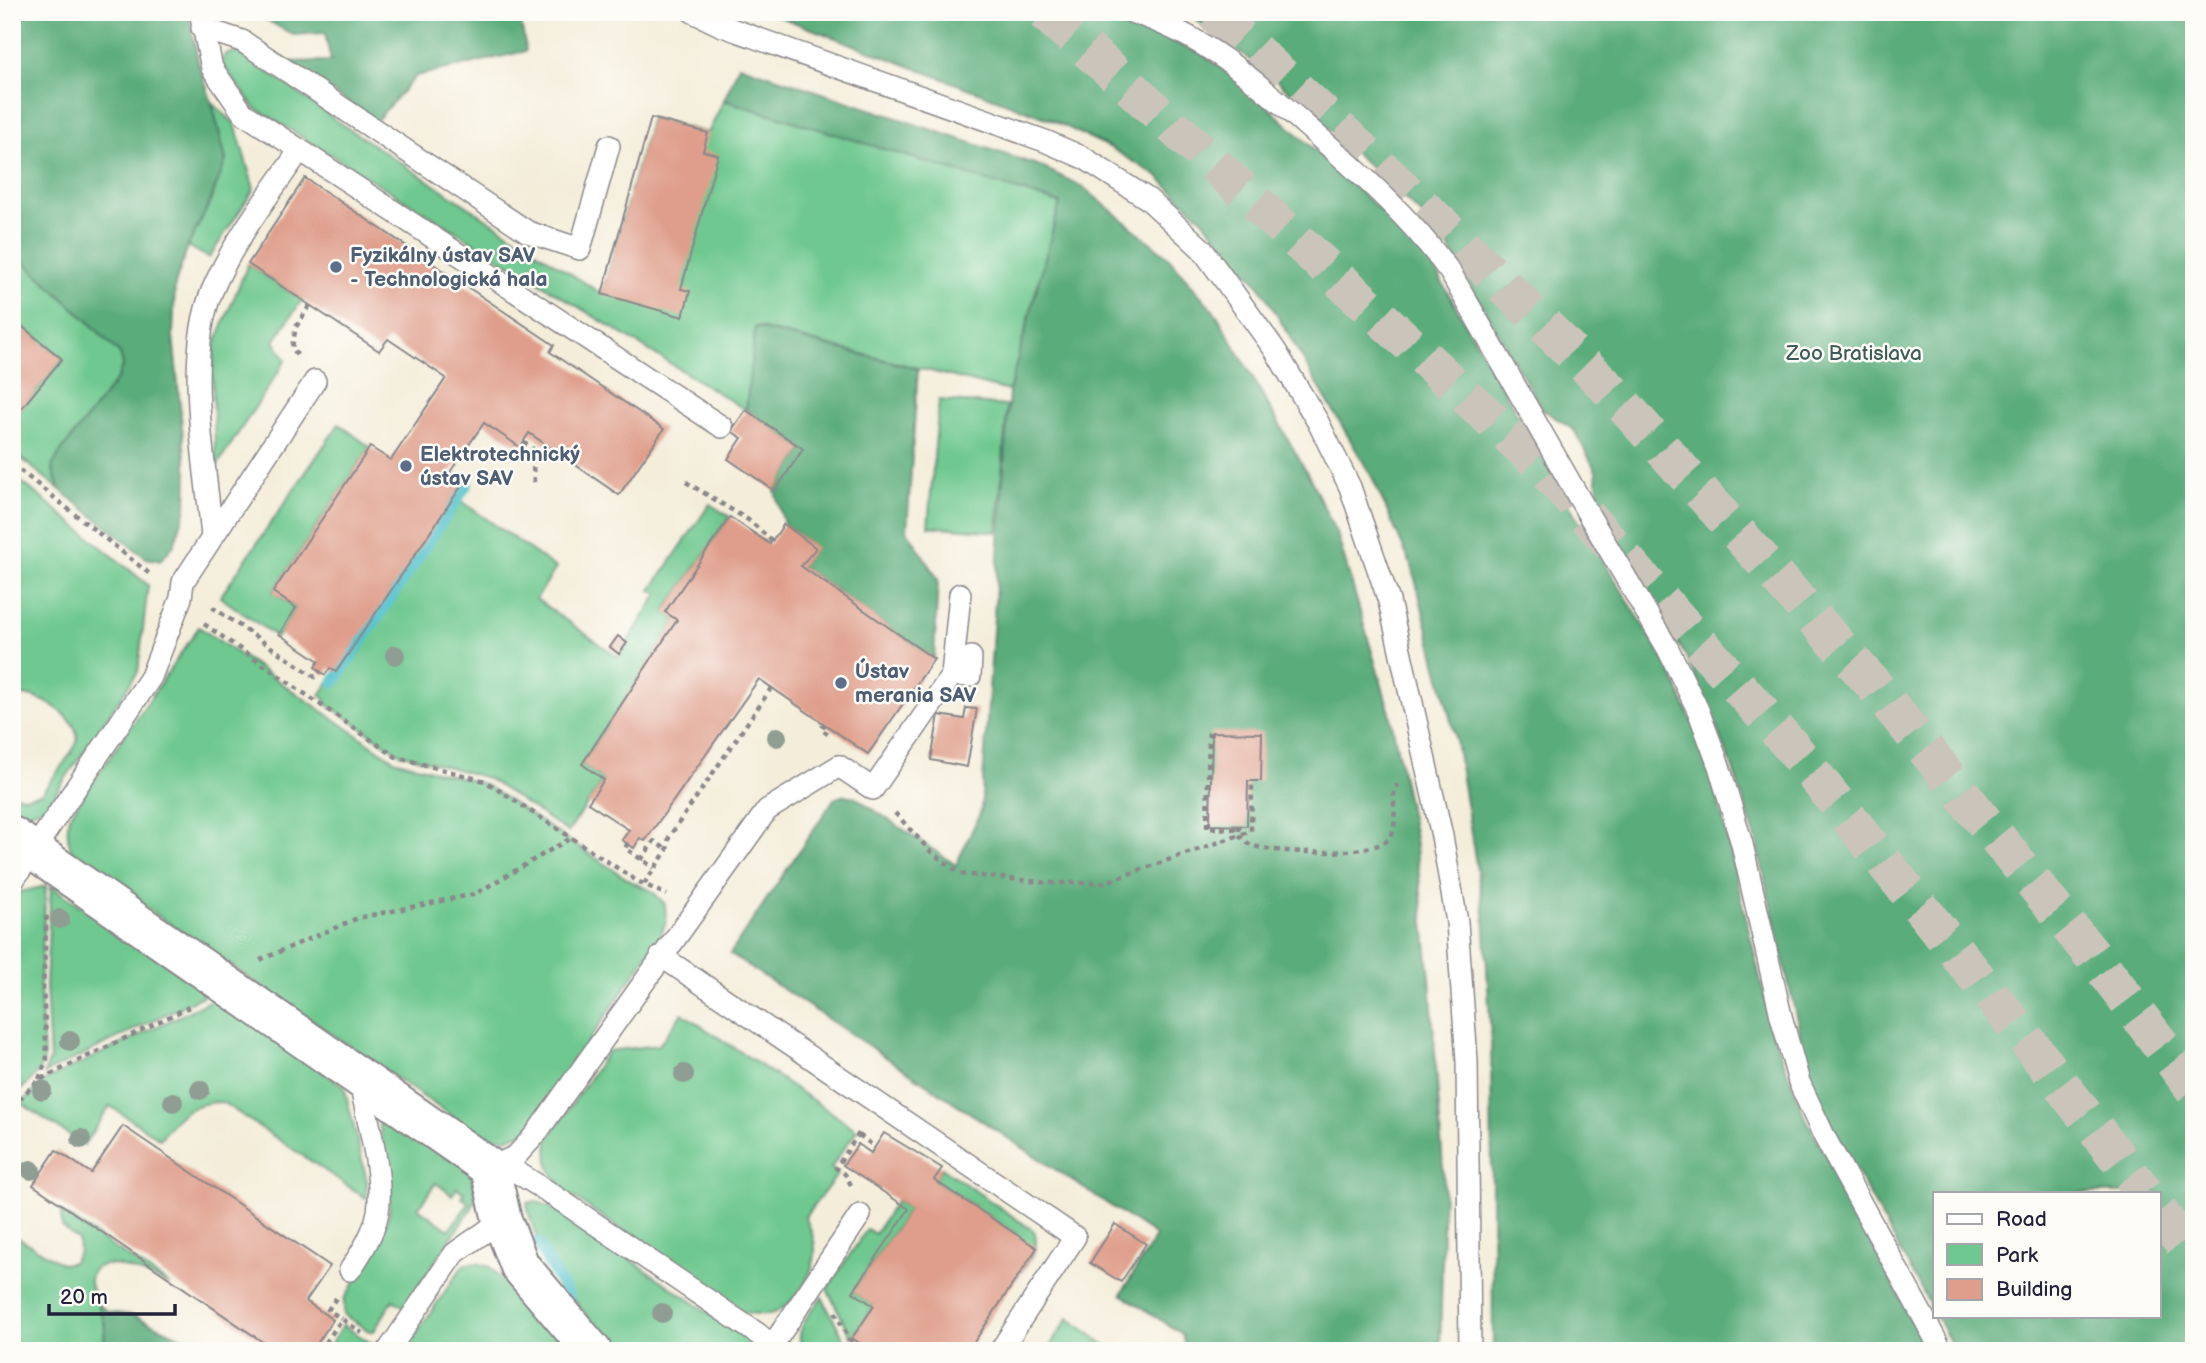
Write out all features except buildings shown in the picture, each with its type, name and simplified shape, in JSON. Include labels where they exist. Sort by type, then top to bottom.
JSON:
[{"type":"street","points":[[23,844],[490,1168],[502,1220],[520,1266],[592,1351]]},
{"type":"lane","points":[[693,12],[720,25],[1033,136],[1084,158],[1148,199],[1202,249],[1275,350],[1318,422],[1350,487],[1389,601],[1430,777],[1457,922],[1467,1061],[1470,1351]]},
{"type":"lane","points":[[1131,12],[1198,40],[1253,79],[1380,191],[1425,238],[1450,272],[1668,649],[1698,710],[1719,766],[1742,844],[1781,1016],[1800,1082],[1825,1138],[1942,1351]]},
{"type":"lane","points":[[201,20],[242,41],[528,232],[580,249],[609,146]]},
{"type":"lane","points":[[201,20],[212,68],[243,113],[722,427]]},
{"type":"lane","points":[[212,537],[199,403],[201,329],[211,292],[230,256],[300,149]]},
{"type":"lane","points":[[12,882],[23,844],[151,677],[181,598],[183,582],[309,373]]},
{"type":"lane","points":[[490,1168],[516,1156],[535,1135],[767,810],[839,766],[873,789],[952,675],[960,594]]},
{"type":"lane","points":[[952,675],[970,676],[971,657]]},
{"type":"lane","points":[[661,956],[1074,1237],[1000,1351]]},
{"type":"lane","points":[[350,1270],[369,1239],[378,1213],[379,1199],[379,1185],[359,1075]]},
{"type":"lane","points":[[490,1168],[518,1173],[544,1189],[775,1348],[860,1215]]},
{"type":"lane","points":[[388,1351],[455,1253],[502,1220]]},
{"type":"path","points":[[309,373],[292,346],[296,327],[310,305]]},
{"type":"path","points":[[523,442],[532,448],[534,483]]},
{"type":"path","points":[[12,464],[145,570]]},
{"type":"path","points":[[686,482],[750,521],[772,541]]},
{"type":"path","points":[[181,598],[204,624],[396,757],[485,781],[643,884],[696,909]]},
{"type":"path","points":[[214,608],[316,677],[320,671]]},
{"type":"path","points":[[643,884],[667,850],[669,837],[772,687]]},
{"type":"path","points":[[825,724],[821,729],[836,740]]},
{"type":"path","points":[[1209,732],[1206,828],[1251,831],[1252,785]]},
{"type":"path","points":[[1239,830],[1250,845],[1297,851],[1357,851],[1378,846],[1389,839],[1394,829],[1392,797],[1395,787],[1430,777]]},
{"type":"path","points":[[873,789],[931,852],[961,874],[986,878],[1049,883],[1103,883],[1239,830]]},
{"type":"path","points":[[251,964],[358,918],[475,894],[572,838]]},
{"type":"path","points":[[641,860],[654,841],[667,850]]},
{"type":"path","points":[[628,843],[625,848],[655,868]]},
{"type":"path","points":[[38,1080],[47,1059],[43,989],[47,909]]},
{"type":"path","points":[[12,1106],[38,1080],[199,1002]]},
{"type":"path","points":[[841,1171],[836,1168],[859,1135],[875,1147]]},
{"type":"path","points":[[831,1304],[849,1339],[866,1351]]},
{"type":"path","points":[[320,1351],[329,1331],[342,1319],[364,1334]]},
{"type":"green space","points":[[12,12],[188,12],[199,65],[212,103],[226,160],[209,204],[188,246],[175,284],[173,335],[187,476],[186,509],[174,545],[160,561],[146,558],[59,489],[52,467],[117,379],[123,364],[120,354],[87,320],[12,251]]},
{"type":"green space","points":[[253,12],[521,12],[526,51],[416,76],[376,121],[288,62],[331,61],[325,33],[293,35]]},
{"type":"green space","points":[[767,12],[1086,12],[1145,30],[1202,54],[1243,84],[1408,236],[1435,270],[1578,520],[1669,667],[1710,765],[1774,1037],[1805,1116],[1928,1351],[1493,1351],[1491,1042],[1484,914],[1456,741],[1412,567],[1372,477],[1261,288],[1201,218],[1157,176],[1109,147],[1054,121]]},
{"type":"green space","name":"Zoo Bratislava","points":[[1185,12],[2194,12],[2194,1351],[1955,1351],[1937,1318],[2160,1318],[2160,1192],[1933,1192],[1933,1310],[1814,1095],[1755,836],[1731,763],[1688,660],[1600,513],[1596,471],[1574,430],[1542,409],[1439,231],[1270,74]]},
{"type":"green space","points":[[236,52],[602,294],[651,118],[708,133],[724,100],[1060,203],[1009,391],[756,327],[746,410],[255,108],[221,63],[225,54]]},
{"type":"green space","points":[[739,65],[1040,166],[1083,187],[1168,257],[1217,315],[1310,478],[1338,537],[1390,713],[1415,838],[1430,978],[1444,1183],[1440,1351],[1186,1351],[1182,1334],[1121,1294],[1156,1236],[730,954],[834,799],[844,795],[855,797],[956,865],[981,811],[1009,391],[1060,203],[724,100]]},
{"type":"green space","points":[[212,103],[235,124],[254,189],[209,258],[188,246],[209,204],[226,160]]},
{"type":"green space","points":[[12,251],[87,320],[120,354],[123,364],[117,379],[52,467],[59,489],[12,451],[12,420],[62,359],[12,318]]},
{"type":"green space","points":[[248,264],[302,300],[274,341],[286,360],[216,467],[212,371],[215,344]]},
{"type":"green space","points":[[755,327],[918,369],[907,530],[938,579],[934,659],[801,566],[815,548],[784,524],[775,491],[803,449],[746,410]]},
{"type":"green space","points":[[939,400],[1007,406],[997,532],[928,526]]},
{"type":"green space","points":[[339,424],[370,447],[273,592],[296,608],[277,637],[220,597]]},
{"type":"green space","points":[[12,474],[148,585],[138,672],[48,804],[26,813],[12,812],[12,794],[24,797],[42,793],[75,747],[77,733],[72,723],[54,707],[32,697],[12,697]]},
{"type":"green space","points":[[454,496],[556,568],[536,599],[618,657],[658,594],[651,590],[710,504],[730,517],[665,611],[677,620],[582,764],[604,780],[568,832],[487,778],[399,753],[325,703],[326,700],[320,695]]},
{"type":"green space","points":[[199,627],[394,760],[484,784],[632,882],[652,891],[665,904],[666,922],[659,938],[528,1130],[505,1138],[481,1136],[75,859],[68,838],[69,817]]},
{"type":"green space","points":[[46,886],[40,987],[44,1059],[38,1073],[12,1099],[12,923],[16,917],[12,914],[12,899],[20,892]]},
{"type":"green space","points":[[51,886],[209,993],[44,1074],[50,1059],[46,986]]},
{"type":"green space","points":[[216,998],[344,1086],[367,1181],[366,1198],[222,1102],[193,1107],[179,1117],[160,1139],[110,1106],[84,1145],[21,1103],[44,1081]]},
{"type":"green space","points":[[682,1013],[857,1130],[831,1168],[838,1174],[805,1217],[815,1248],[814,1261],[807,1279],[788,1304],[773,1313],[741,1311],[566,1192],[550,1168],[547,1156],[548,1140],[608,1051],[659,1045]]},
{"type":"green space","points":[[376,1107],[470,1172],[476,1190],[473,1206],[404,1307],[393,1300],[374,1331],[369,1331],[344,1315],[344,1299],[379,1244],[389,1214],[391,1186]],"holes":[[[436,1183],[452,1195],[457,1188],[464,1193],[461,1197],[469,1203],[449,1230],[418,1208]]]},
{"type":"green space","points":[[942,1168],[1034,1231],[1034,1251],[1014,1281],[1014,1233],[934,1180]]},
{"type":"green space","points":[[536,1201],[559,1211],[765,1351],[618,1351],[562,1283],[539,1243],[527,1203]]},
{"type":"green space","points":[[896,1201],[909,1209],[853,1292],[874,1306],[852,1338],[827,1289],[867,1229],[875,1234]]},
{"type":"green space","points":[[61,1212],[170,1285],[124,1267],[101,1266],[93,1271],[90,1281],[104,1322],[104,1344],[96,1351],[12,1351],[12,1234],[62,1264],[73,1262],[79,1251],[78,1240],[62,1227]]},
{"type":"green space","points":[[477,1263],[490,1267],[572,1351],[404,1351],[464,1264]]},
{"type":"green space","points":[[822,1297],[846,1343],[858,1351],[803,1351],[800,1344],[801,1329]]},
{"type":"green space","points":[[98,1304],[108,1312],[132,1315],[191,1341],[184,1351],[96,1351],[104,1344],[105,1324]]},
{"type":"green space","points":[[1068,1318],[1113,1351],[1047,1351]]},
{"type":"green space","points":[[343,1325],[377,1347],[375,1351],[326,1351]]},
{"type":"waterway","points":[[334,682],[467,484]]},
{"type":"waterway","points":[[537,1243],[569,1298]]},
{"type":"tunnel","points":[[1044,12],[1129,86],[1542,466],[1791,746],[2018,1029],[2144,1192]]},
{"type":"tunnel","points":[[1213,12],[1441,224],[1609,389],[1872,683],[2109,976],[2194,1089]]},
{"type":"tunnel","points":[[2160,1213],[2194,1257]]},
{"type":"place","name":"Fyzikálny ústav SAV - Technologická hala","points":[[336,267]]},
{"type":"place","name":"Elektrotechnický ústav SAV","points":[[406,466]]},
{"type":"place","name":"Ústav merania SAV","points":[[841,683]]}]
